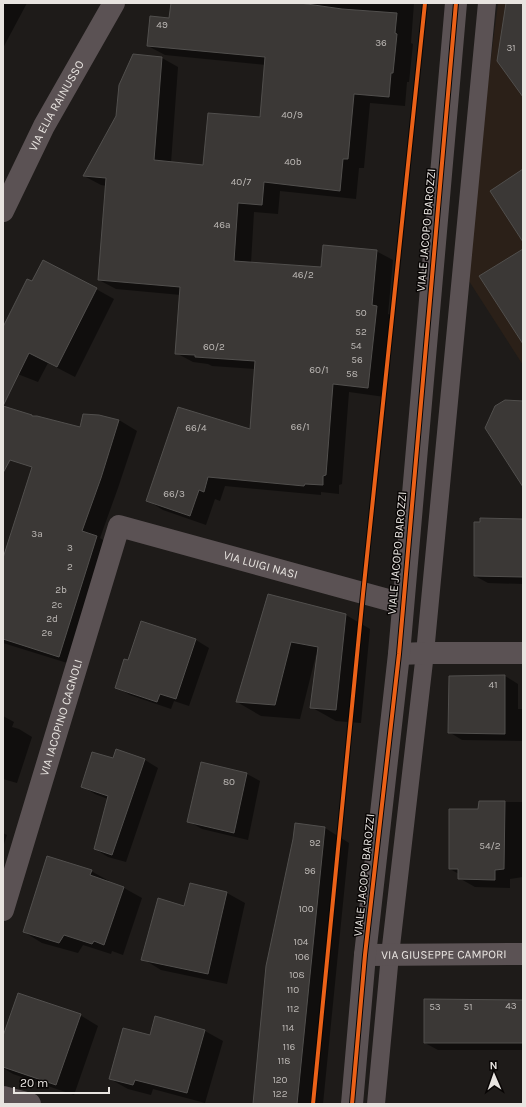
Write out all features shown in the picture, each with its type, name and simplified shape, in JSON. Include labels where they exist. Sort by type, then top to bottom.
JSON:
[{"type":"street","name":"VIA ELIA RAINUSSO","points":[[3,211],[44,126],[114,3]]},
{"type":"street","name":"VIALE JACOPO BAROZZI","points":[[352,1104],[365,955],[399,654],[456,3]]},
{"type":"street","name":"VIA LUIGI NASI","points":[[119,526],[403,604]]},
{"type":"street","name":"VIA IACOPINO CAGNOLI","points":[[3,910],[119,526]]},
{"type":"street","points":[[399,654],[523,653]]},
{"type":"street","name":"VIA GIUSEPPE CAMPORI","points":[[365,955],[523,954]]},
{"type":"street","points":[[3,1097],[30,1104]]},
{"type":"lane","points":[[376,1104],[390,955],[425,653],[487,3]]},
{"type":"shaded area","points":[[498,3],[523,3],[523,365],[469,281],[475,185]]},
{"type":"building","points":[[171,3],[300,3],[342,9],[397,13],[395,33],[397,34],[389,97],[354,94],[348,159],[343,159],[340,191],[264,182],[262,205],[238,203],[234,261],[321,267],[323,245],[377,250],[372,305],[377,306],[368,388],[333,384],[326,475],[323,476],[323,485],[305,484],[304,486],[208,477],[204,492],[199,490],[190,516],[146,501],[178,407],[250,429],[255,361],[195,357],[195,355],[175,354],[180,287],[98,280],[106,178],[83,176],[116,116],[119,85],[133,54],[162,57],[154,160],[203,165],[208,113],[260,117],[265,57],[147,46],[150,16],[169,18]]},
{"type":"building","points":[[506,3],[523,3],[523,97],[497,61]]},
{"type":"building","points":[[523,169],[523,242],[490,191]]},
{"type":"building","points":[[523,249],[523,344],[479,276]]},
{"type":"building","points":[[43,260],[97,288],[57,367],[29,353],[3,406],[3,327],[27,279],[32,281]]},
{"type":"building","points":[[505,400],[523,401],[523,487],[485,428],[495,406]]},
{"type":"building","points":[[3,406],[32,416],[80,427],[83,414],[99,415],[119,420],[101,478],[82,531],[97,536],[59,657],[3,639],[3,558],[32,467],[10,460],[3,473]]},
{"type":"building","points":[[480,518],[523,519],[523,577],[474,576],[474,522],[480,522]]},
{"type":"building","points":[[268,594],[346,614],[336,710],[310,708],[318,647],[291,642],[275,705],[236,702]]},
{"type":"building","points":[[141,621],[196,639],[176,699],[160,694],[157,702],[115,688],[124,659],[128,660]]},
{"type":"building","points":[[505,675],[505,734],[448,733],[449,676]]},
{"type":"building","points":[[116,749],[145,759],[112,855],[94,849],[108,796],[81,787],[92,752],[113,758]]},
{"type":"building","points":[[201,762],[247,773],[234,833],[187,822]]},
{"type":"building","points":[[479,801],[505,801],[504,869],[495,870],[495,880],[458,879],[458,869],[449,869],[449,809],[478,809]]},
{"type":"building","points":[[295,823],[325,827],[297,1104],[253,1104],[266,966],[293,839]]},
{"type":"building","points":[[47,856],[92,870],[90,875],[124,887],[104,945],[94,941],[92,944],[64,935],[59,943],[23,932]]},
{"type":"building","points":[[190,883],[227,892],[208,974],[141,960],[158,898],[184,906]]},
{"type":"building","points":[[18,993],[81,1014],[56,1085],[3,1067],[3,1036]]},
{"type":"building","points":[[424,999],[523,1000],[523,1043],[424,1043]]},
{"type":"building","points":[[155,1016],[205,1030],[187,1093],[135,1080],[133,1085],[109,1079],[123,1028],[150,1035]]},
{"type":"cycle path","points":[[313,1104],[363,594],[425,3]]},
{"type":"cycle path","points":[[352,1104],[365,955],[399,654],[456,3]]}]
